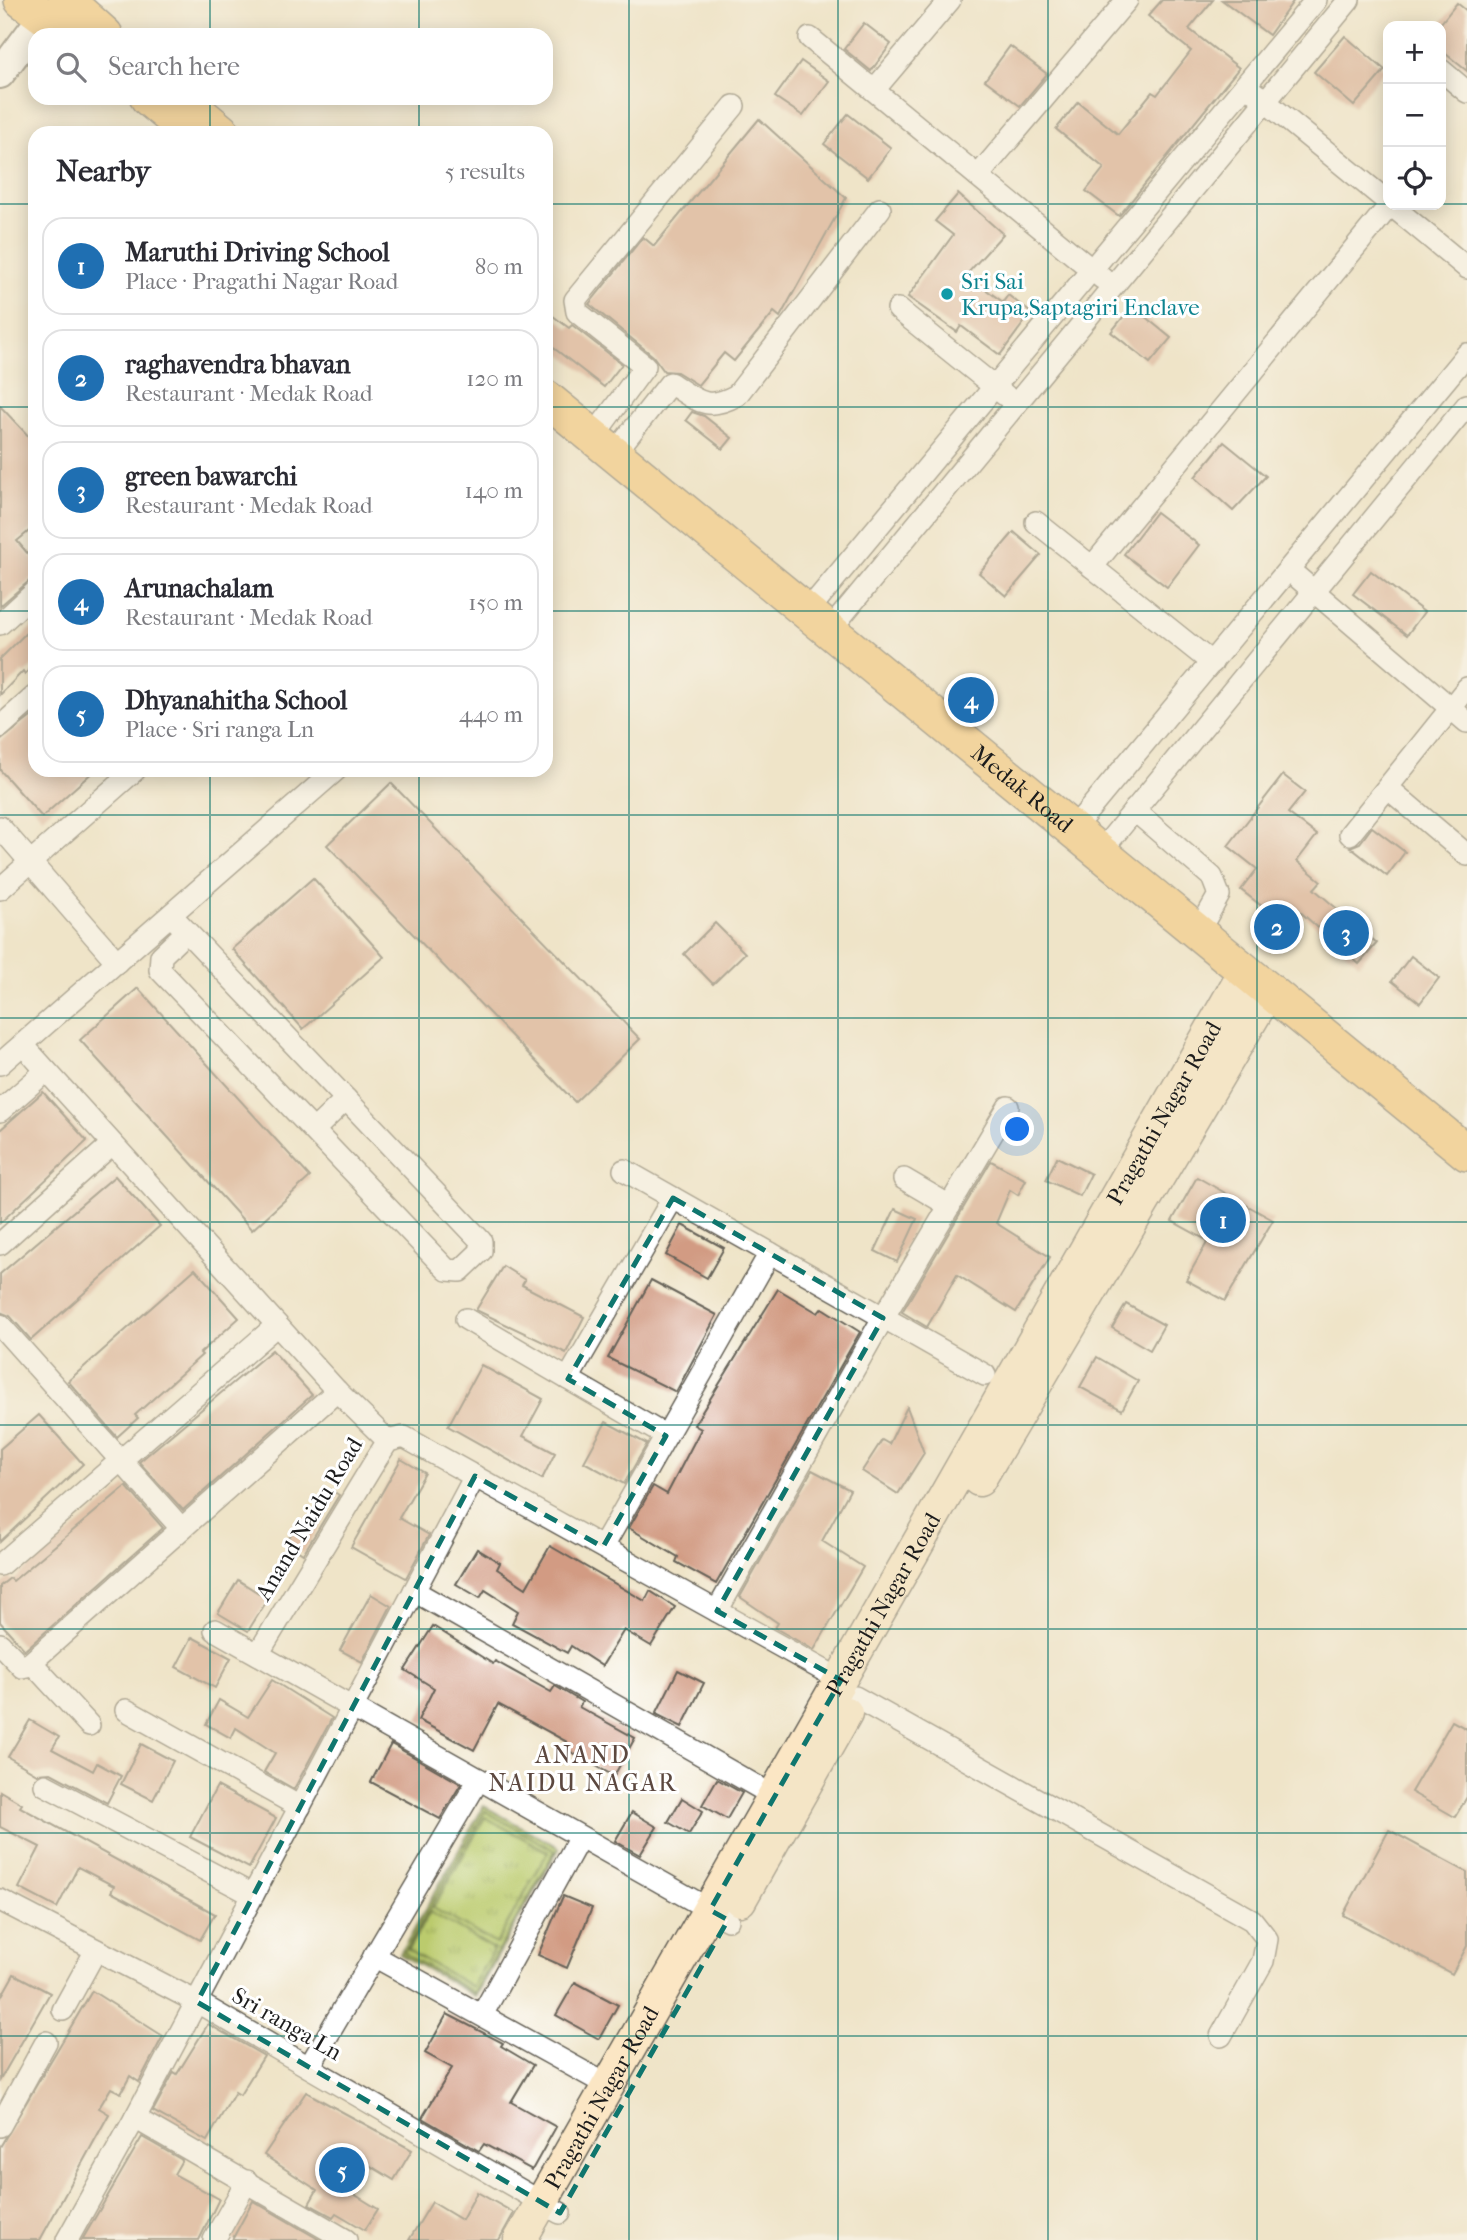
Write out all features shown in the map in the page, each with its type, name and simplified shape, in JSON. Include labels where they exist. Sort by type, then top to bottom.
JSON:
[{"type":"main road","points":[[50,13],[88,28]]},
{"type":"main road","points":[[156,105],[182,126]]},
{"type":"main road","points":[[189,105],[215,126]]},
{"type":"main road","name":"Medak Road","points":[[553,404],[1198,932],[1251,989],[1467,1180]]},
{"type":"main road","name":"Medak Road","points":[[553,432],[1251,989],[1467,1153]]},
{"type":"main road","name":"Pragathi Nagar Road","points":[[520,2240],[551,2208],[1251,989]]},
{"type":"main road","name":"Pragathi Nagar Road","points":[[545,2240],[551,2208],[609,2086],[719,1915],[772,1795],[848,1688]]},
{"type":"street","points":[[874,90],[950,0]]},
{"type":"street","points":[[978,176],[1127,0]]},
{"type":"street","points":[[818,621],[995,387],[1316,0]]},
{"type":"street","points":[[818,621],[1016,404],[1349,0]]},
{"type":"street","points":[[38,28],[50,13]]},
{"type":"street","points":[[810,38],[1112,286]]},
{"type":"street","points":[[0,74],[28,40]]},
{"type":"street","points":[[1446,74],[1467,92]]},
{"type":"street","points":[[1245,85],[1383,198]]},
{"type":"street","points":[[734,106],[575,300],[577,312],[645,366],[703,404],[722,403],[737,395],[880,209]]},
{"type":"street","points":[[1092,567],[1385,210]]},
{"type":"street","points":[[1397,210],[1467,268]]},
{"type":"street","points":[[898,309],[1016,404]]},
{"type":"street","points":[[1073,829],[1467,354]]},
{"type":"street","points":[[604,446],[645,366]]},
{"type":"street","points":[[604,446],[670,383]]},
{"type":"street","points":[[1101,851],[1467,405]]},
{"type":"street","points":[[1036,522],[1212,663]]},
{"type":"street","points":[[1289,570],[1467,722]]},
{"type":"street","points":[[0,624],[28,598]]},
{"type":"street","points":[[1350,834],[1467,688]]},
{"type":"street","points":[[0,727],[28,702]]},
{"type":"street","points":[[1145,744],[1171,765]]},
{"type":"street","points":[[0,889],[127,777]]},
{"type":"street","points":[[0,1065],[329,777]]},
{"type":"street","points":[[1388,789],[1467,855]]},
{"type":"street","points":[[1134,810],[1212,877],[1219,895],[1198,932]]},
{"type":"street","points":[[0,827],[117,962]]},
{"type":"street","points":[[171,915],[481,1241],[481,1251],[460,1271],[447,1270],[160,970],[161,956],[186,932]]},
{"type":"street","points":[[23,1045],[337,1391],[388,1441]]},
{"type":"street","points":[[0,1111],[46,1071]]},
{"type":"street","points":[[313,1130],[346,1099]]},
{"type":"street","points":[[716,1611],[883,1318],[1008,1107]]},
{"type":"street","points":[[0,1244],[112,1144]]},
{"type":"street","points":[[624,1170],[985,1375]]},
{"type":"street","points":[[904,1179],[950,1206]]},
{"type":"street","points":[[568,1379],[673,1198]]},
{"type":"street","points":[[603,1547],[770,1253]]},
{"type":"street","points":[[466,1319],[666,1436]]},
{"type":"street","points":[[0,1325],[181,1528]]},
{"type":"street","points":[[0,1564],[277,1325]]},
{"type":"street","points":[[0,1644],[22,1667],[32,1662],[337,1391]]},
{"type":"street","name":"Anand Naidu Road","points":[[258,1654],[388,1441],[404,1437],[716,1611],[1252,1920],[1267,1939],[1263,1961],[1221,2036]]},
{"type":"street","points":[[67,2240],[135,2118],[475,1476]]},
{"type":"street","points":[[414,1591],[772,1795]]},
{"type":"street","points":[[215,1630],[719,1915]]},
{"type":"street","points":[[32,1662],[89,1725]]},
{"type":"street","points":[[126,1710],[300,1807]]},
{"type":"street","points":[[309,2067],[479,1779]]},
{"type":"street","points":[[45,1785],[253,1895]]},
{"type":"street","points":[[482,2015],[580,1836]]},
{"type":"street","name":"Sri ranga Ln","points":[[0,1900],[197,2001],[551,2208]]},
{"type":"street","points":[[63,2010],[96,1950]]},
{"type":"street","points":[[374,1956],[609,2086]]},
{"type":"street","points":[[0,2126],[46,2042]]},
{"type":"street","points":[[135,2118],[346,2240]]},
{"type":"street","points":[[214,2240],[247,2181]]},
{"type":"highlighted area","points":[[673,1198],[883,1318],[717,1611],[841,1680],[710,1910],[728,1920],[560,2213],[197,2002],[475,1476],[603,1547],[666,1436],[568,1379]]},
{"type":"green space","points":[[484,1806],[559,1848],[475,1996],[400,1954]]},
{"type":"green space","points":[[485,1811],[555,1851],[474,1993],[404,1953]],"holes":[[[485,1817],[548,1852],[496,1944],[433,1908]],[[430,1912],[494,1949],[472,1987],[408,1950]]]},
{"type":"building","points":[[1162,0],[1213,0],[1189,29],[1239,68],[1119,216],[1086,191],[1104,168],[1056,129],[1078,102],[1118,134],[1152,92],[1157,95],[1191,51],[1148,16]]},
{"type":"building","points":[[1222,0],[1294,0],[1269,35]]},
{"type":"building","points":[[1457,3],[1467,11],[1467,71],[1446,54],[1446,21],[1443,21]]},
{"type":"building","points":[[864,23],[891,44],[871,71],[844,49]]},
{"type":"building","points":[[1345,36],[1383,68],[1383,72],[1354,106],[1314,72]]},
{"type":"building","points":[[1010,46],[1047,74],[1020,106],[985,80]]},
{"type":"building","points":[[801,61],[829,81],[803,116],[775,97]]},
{"type":"building","points":[[848,114],[891,148],[868,178],[824,144]]},
{"type":"building","points":[[759,119],[846,198],[780,317],[774,312],[734,361],[724,353],[698,385],[677,372],[664,371],[653,356],[589,304],[643,237],[654,246]]},
{"type":"building","points":[[958,194],[1003,234],[966,275],[1003,302],[1008,295],[1031,313],[1000,355],[961,326],[957,332],[908,297],[953,235],[935,221]]},
{"type":"building","points":[[1132,306],[1171,338],[1150,363],[1111,332]]},
{"type":"building","points":[[553,316],[569,328],[572,325],[622,364],[604,387],[553,347]]},
{"type":"building","points":[[0,406],[28,436],[28,532],[17,541],[28,554],[28,582],[0,606]]},
{"type":"building","points":[[692,412],[704,416],[732,438],[723,449],[686,420]]},
{"type":"building","points":[[1224,442],[1266,476],[1233,511],[1195,477]]},
{"type":"building","points":[[1156,512],[1199,545],[1167,587],[1124,554]]},
{"type":"building","points":[[1014,532],[1041,555],[1006,596],[979,573]]},
{"type":"building","points":[[1371,571],[1424,612],[1407,635],[1353,594]]},
{"type":"building","points":[[28,631],[28,671],[25,674],[23,671],[0,695],[0,659]]},
{"type":"building","points":[[28,719],[28,777],[87,777],[42,817],[0,770],[0,741]]},
{"type":"building","points":[[1283,775],[1305,792],[1288,813],[1317,835],[1297,861],[1321,881],[1314,889],[1377,943],[1359,964],[1298,910],[1285,924],[1241,890],[1257,869],[1228,846]]},
{"type":"building","points":[[391,783],[640,1039],[575,1102],[327,845]]},
{"type":"building","points":[[1372,827],[1405,852],[1387,876],[1350,847],[1360,843]]},
{"type":"building","points":[[313,878],[384,957],[303,1029],[232,949]]},
{"type":"building","points":[[715,923],[745,953],[713,984],[684,954]]},
{"type":"building","points":[[1411,956],[1439,978],[1420,1003],[1392,981]]},
{"type":"building","points":[[138,988],[310,1177],[252,1230],[80,1040]]},
{"type":"building","points":[[43,1092],[87,1141],[0,1223],[0,1130]]},
{"type":"building","points":[[1057,1157],[1091,1174],[1080,1196],[1046,1180]]},
{"type":"building","points":[[991,1161],[1026,1180],[1018,1195],[1010,1190],[996,1223],[1050,1257],[1016,1312],[957,1275],[927,1327],[902,1312]]},
{"type":"building","points":[[115,1176],[160,1226],[31,1340],[10,1316],[0,1312],[0,1274]]},
{"type":"building","points":[[1197,1177],[1273,1220],[1225,1301],[1186,1280],[1208,1241],[1172,1221]]},
{"type":"building","points":[[895,1209],[917,1219],[897,1262],[875,1251]]},
{"type":"building","points":[[682,1225],[724,1248],[707,1278],[666,1255]]},
{"type":"building","points":[[503,1266],[525,1280],[522,1285],[584,1317],[566,1353],[476,1310]]},
{"type":"building","points":[[195,1269],[239,1318],[135,1415],[138,1418],[117,1437],[68,1381]]},
{"type":"building","points":[[651,1280],[717,1315],[676,1392],[608,1358]]},
{"type":"building","points":[[778,1289],[818,1313],[822,1308],[860,1332],[716,1584],[676,1562],[678,1557],[629,1528],[653,1486],[667,1494],[701,1429],[694,1425]]},
{"type":"building","points":[[1126,1304],[1164,1325],[1150,1350],[1112,1328]]},
{"type":"building","points":[[272,1350],[312,1395],[183,1510],[139,1462]]},
{"type":"building","points":[[1097,1357],[1138,1381],[1122,1410],[1080,1387]]},
{"type":"building","points":[[481,1365],[543,1399],[523,1436],[555,1453],[542,1479],[448,1426]]},
{"type":"building","points":[[907,1407],[924,1453],[898,1494],[862,1471],[882,1440],[889,1444]]},
{"type":"building","points":[[39,1415],[83,1464],[0,1542],[0,1449]]},
{"type":"building","points":[[606,1422],[647,1444],[624,1484],[584,1462]]},
{"type":"building","points":[[401,1459],[425,1473],[399,1518],[429,1535],[406,1578],[351,1547]]},
{"type":"building","points":[[812,1470],[850,1490],[822,1541],[863,1567],[814,1650],[775,1628],[778,1623],[740,1597]]},
{"type":"building","points":[[126,1486],[163,1528],[25,1650],[0,1622],[0,1586],[10,1578],[13,1581]]},
{"type":"building","points":[[331,1490],[339,1495],[303,1554],[286,1543],[298,1523],[307,1528]]},
{"type":"building","points":[[550,1546],[645,1601],[650,1591],[675,1607],[651,1646],[624,1630],[602,1666],[571,1646],[567,1653],[512,1623],[518,1611],[485,1590],[480,1598],[456,1584],[477,1549],[500,1563],[497,1569],[526,1588]]},
{"type":"building","points":[[238,1580],[268,1599],[248,1631],[218,1613]]},
{"type":"building","points":[[371,1594],[391,1606],[362,1662],[340,1650]]},
{"type":"building","points":[[433,1626],[493,1664],[495,1661],[551,1692],[555,1686],[582,1702],[579,1707],[635,1738],[614,1776],[564,1748],[567,1742],[498,1704],[474,1750],[418,1720],[434,1688],[405,1670]]},
{"type":"building","points":[[192,1637],[231,1658],[215,1688],[176,1667]]},
{"type":"building","points":[[678,1670],[704,1683],[682,1727],[656,1714]]},
{"type":"building","points":[[272,1680],[332,1718],[294,1789],[264,1772],[275,1753],[236,1728],[231,1738],[206,1724],[219,1700],[248,1717]]},
{"type":"building","points":[[30,1720],[59,1737],[52,1749],[93,1771],[97,1763],[121,1776],[107,1803],[51,1773],[37,1774],[8,1757]]},
{"type":"building","points":[[1452,1721],[1467,1729],[1467,1797],[1455,1817],[1411,1792]]},
{"type":"building","points":[[141,1744],[173,1761],[153,1800],[121,1784]]},
{"type":"building","points":[[391,1744],[461,1784],[440,1819],[371,1782]]},
{"type":"building","points":[[717,1779],[742,1793],[727,1819],[702,1805]]},
{"type":"building","points":[[217,1786],[276,1818],[249,1868],[190,1837]]},
{"type":"building","points":[[0,1791],[22,1804],[20,1807],[215,1914],[200,1940],[111,1892],[114,1886],[78,1867],[57,1908],[19,1888],[40,1847],[0,1827]]},
{"type":"building","points":[[682,1798],[703,1811],[689,1834],[668,1822]]},
{"type":"building","points":[[632,1812],[657,1827],[640,1855],[615,1841]]},
{"type":"building","points":[[1389,1830],[1467,1872],[1467,1946],[1452,1974],[1343,1915]]},
{"type":"building","points":[[563,1896],[592,1908],[567,1968],[538,1955]]},
{"type":"building","points":[[14,1974],[50,1993],[0,2080],[0,1999]]},
{"type":"building","points":[[575,1982],[618,2005],[599,2039],[556,2015]]},
{"type":"building","points":[[92,1991],[163,2036],[139,2082],[130,2076],[121,2093],[111,2088],[99,2108],[109,2114],[40,2240],[0,2240],[0,2147]]},
{"type":"building","points":[[447,2014],[503,2043],[501,2046],[533,2065],[511,2102],[556,2127],[532,2170],[484,2144],[479,2151],[422,2118],[452,2068],[425,2053]]},
{"type":"building","points":[[208,2024],[264,2056],[240,2095],[235,2092],[207,2141],[153,2111],[174,2072],[177,2074]]},
{"type":"building","points":[[306,2092],[412,2150],[394,2180],[361,2160],[344,2188],[378,2209],[365,2230],[336,2213],[333,2217],[309,2204],[317,2190],[264,2155]]},
{"type":"building","points":[[142,2137],[182,2160],[174,2174],[219,2199],[199,2240],[82,2240]]},
{"type":"building","points":[[477,2192],[514,2213],[499,2240],[409,2240],[432,2202],[462,2220]]},
{"type":"building","points":[[253,2201],[320,2240],[232,2240]]},
{"type":"place","name":"Sri Sai Krupa,Saptagiri Enclave","points":[[947,294]]},
{"type":"place","name":"Arunachalam","points":[[971,700]]},
{"type":"place","name":"raghavendra bhavan","points":[[1277,927]]},
{"type":"place","name":"green bawarchi","points":[[1346,933]]},
{"type":"place","name":"Maruthi Driving School","points":[[1223,1220]]},
{"type":"place","name":"Dhyanahitha School","points":[[342,2170]]},
{"type":"district","name":"ANAND NAIDU NAGAR","points":[[583,1769]]}]
